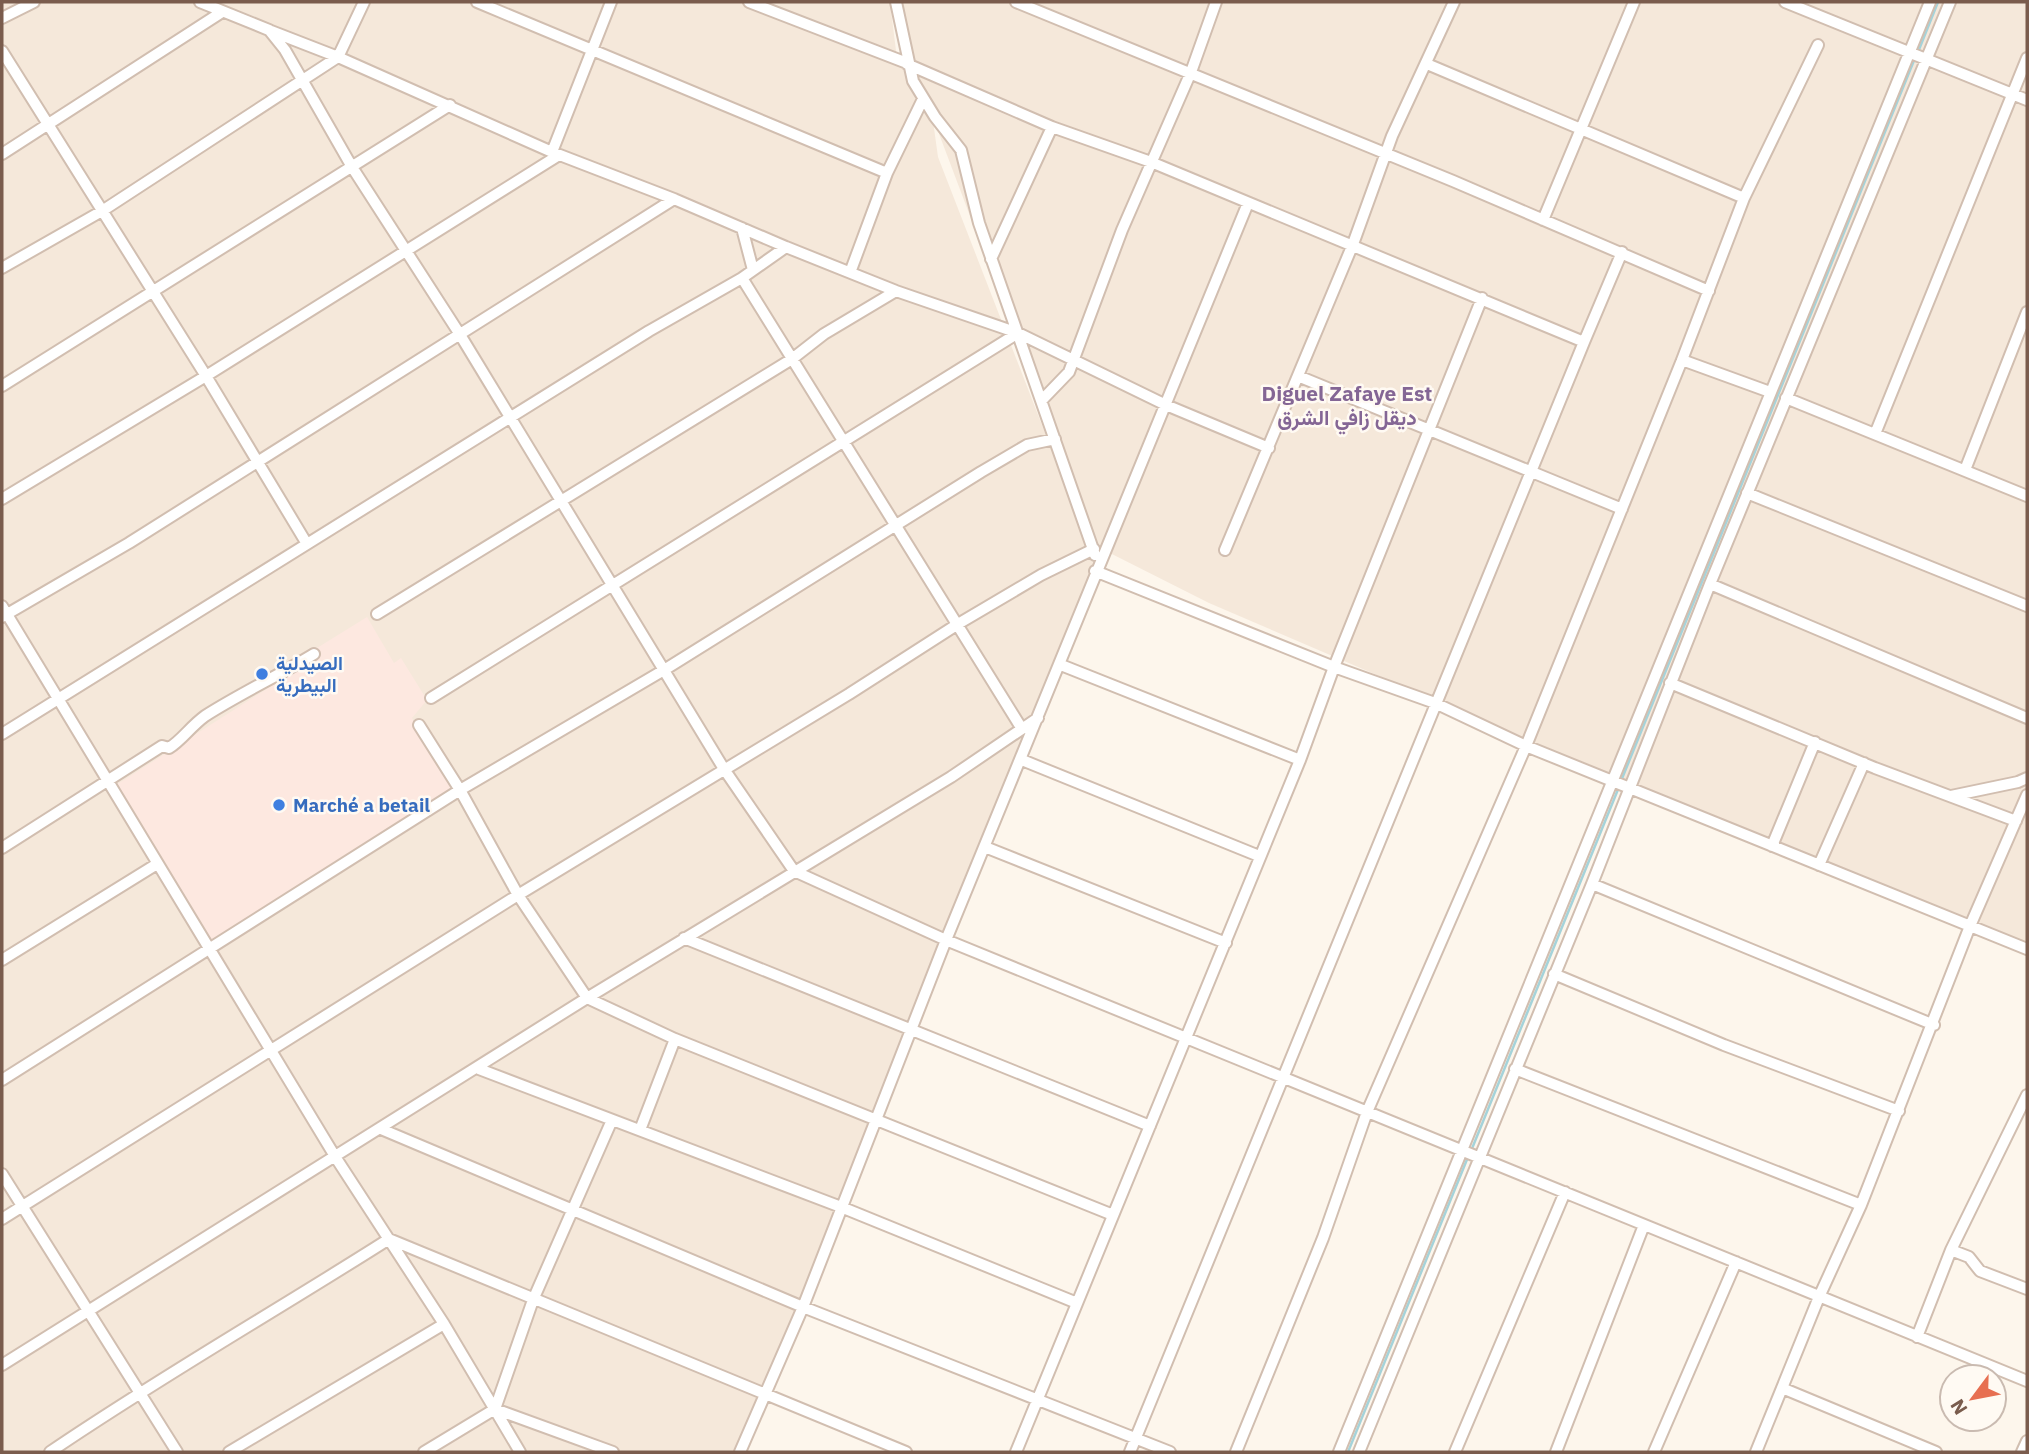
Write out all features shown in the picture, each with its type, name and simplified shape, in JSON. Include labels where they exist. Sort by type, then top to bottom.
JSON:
[{"type":"street","points":[[5,17],[12,2]]},
{"type":"street","points":[[5,17],[34,2]]},
{"type":"street","points":[[200,2],[338,57],[556,153],[786,247],[851,270],[896,291],[1018,333],[1166,405],[1269,447]]},
{"type":"street","points":[[2,268],[102,211],[338,57],[364,2]]},
{"type":"street","points":[[477,2],[887,173]]},
{"type":"street","points":[[2,499],[206,376],[556,153],[591,48],[611,2]]},
{"type":"street","points":[[749,2],[907,64],[1052,127],[1151,162],[1353,244],[1584,342]]},
{"type":"street","points":[[896,2],[907,64],[923,99],[961,150],[991,259],[1094,549],[1095,571]]},
{"type":"street","points":[[1016,2],[1622,252],[1709,292]]},
{"type":"street","points":[[1042,400],[1069,372],[1151,162],[1191,72],[1216,2]]},
{"type":"street","points":[[1225,550],[1353,244],[1388,156],[1392,136],[1454,2]]},
{"type":"street","points":[[1543,220],[1634,2]]},
{"type":"street","points":[[1785,2],[2027,100]]},
{"type":"street","points":[[1359,1452],[1470,1154],[1515,1069],[1592,884],[1621,783],[1670,683],[1786,398],[1918,56],[1930,2]]},
{"type":"street","points":[[1339,1452],[1470,1154],[1621,783],[1770,392],[1918,56],[1950,2]]},
{"type":"street","points":[[2,153],[222,12]]},
{"type":"street","points":[[269,30],[304,79],[352,167],[459,333],[724,769],[794,871],[946,940],[2027,1381]]},
{"type":"street","points":[[1236,1452],[1323,1238],[1367,1112],[1526,746],[1682,360],[1744,198],[1818,45]]},
{"type":"street","points":[[2,51],[150,291],[206,376],[307,544]]},
{"type":"street","points":[[1875,434],[2027,58]]},
{"type":"street","points":[[1427,64],[1744,198]]},
{"type":"street","points":[[851,270],[887,173],[923,99]]},
{"type":"street","points":[[2,386],[450,105]]},
{"type":"street","points":[[991,259],[1052,127]]},
{"type":"street","points":[[520,1452],[443,1324],[336,1158],[3,612],[129,543],[674,199]]},
{"type":"street","points":[[740,1452],[803,1307],[946,940],[1248,203]]},
{"type":"street","points":[[743,228],[753,270]]},
{"type":"street","points":[[2,734],[649,331],[742,278],[786,247]]},
{"type":"street","points":[[1130,1452],[1622,252]]},
{"type":"street","points":[[742,278],[1022,729]]},
{"type":"street","points":[[377,614],[792,359],[824,334],[896,291]]},
{"type":"street","points":[[1016,1452],[1300,760],[1334,667],[1482,298]]},
{"type":"street","points":[[1965,470],[2027,312]]},
{"type":"street","points":[[430,698],[1018,333]]},
{"type":"street","points":[[1682,360],[1770,392]]},
{"type":"street","points":[[1298,376],[1622,509]]},
{"type":"street","points":[[1786,398],[2027,496]]},
{"type":"street","points":[[2,1080],[460,790],[664,670],[895,525],[1027,445],[1055,439]]},
{"type":"street","points":[[1747,493],[2027,606]]},
{"type":"street","points":[[2,1219],[272,1052],[518,895],[958,624],[1041,575],[1094,549]]},
{"type":"street","points":[[1095,571],[1334,667],[1435,703],[1526,746],[2027,949]]},
{"type":"street","points":[[1710,584],[2027,718]]},
{"type":"street","points":[[2,848],[162,746],[169,748],[179,742],[186,729],[256,685],[273,679],[314,654]]},
{"type":"street","points":[[1060,665],[1300,760]]},
{"type":"street","points":[[1670,683],[1864,763],[2016,821]]},
{"type":"street","points":[[2,1365],[479,1069],[587,998],[951,777],[1038,718]]},
{"type":"street","points":[[419,725],[460,790],[518,895],[587,998],[675,1039],[1113,1215]]},
{"type":"street","points":[[1772,846],[1815,742]]},
{"type":"street","points":[[1022,760],[1259,856]]},
{"type":"street","points":[[1819,865],[1864,763]]},
{"type":"street","points":[[1951,796],[2027,778]]},
{"type":"street","points":[[1756,1452],[1934,1025],[1969,926],[2027,799]]},
{"type":"street","points":[[985,847],[1226,943]]},
{"type":"street","points":[[2,960],[157,864]]},
{"type":"street","points":[[1592,884],[1934,1025]]},
{"type":"street","points":[[684,938],[1150,1126]]},
{"type":"street","points":[[1554,974],[1724,1045],[1899,1111]]},
{"type":"street","points":[[640,1130],[675,1039]]},
{"type":"street","points":[[479,1069],[841,1207],[1077,1303]]},
{"type":"street","points":[[1515,1069],[1861,1205]]},
{"type":"street","points":[[1917,1337],[1951,1250],[2027,1095]]},
{"type":"street","points":[[424,1452],[495,1409],[533,1300],[612,1119]]},
{"type":"street","points":[[381,1129],[572,1212],[803,1307],[1170,1452]]},
{"type":"street","points":[[2,1174],[86,1313],[177,1452]]},
{"type":"street","points":[[1455,1452],[1564,1192]]},
{"type":"street","points":[[1556,1452],[1644,1225]]},
{"type":"street","points":[[389,1239],[906,1452]]},
{"type":"street","points":[[50,1452],[139,1392],[273,1314],[389,1239]]},
{"type":"street","points":[[1951,1250],[1969,1257],[1980,1270],[2027,1289]]},
{"type":"street","points":[[1654,1452],[1736,1262]]},
{"type":"street","points":[[229,1452],[443,1324]]},
{"type":"street","points":[[1782,1388],[1936,1452]]},
{"type":"street","points":[[495,1409],[613,1452]]},
{"type":"street","points":[[2022,1452],[2027,1441]]},
{"type":"shaded area","points":[[2,2],[890,2],[897,59],[933,121],[938,157],[1099,572],[856,1174],[734,1452],[2,1452]]},
{"type":"shaded area","points":[[894,2],[2027,2],[2027,954],[1209,603],[1094,545],[895,17]]},
{"type":"shaded area","points":[[367,617],[394,663],[401,658],[427,700],[412,718],[455,789],[212,941],[116,785],[320,655],[317,648]]},
{"type":"waterway","points":[[1918,52],[1938,2]]},
{"type":"waterway","points":[[1621,781],[1915,58]]},
{"type":"waterway","points":[[1471,1151],[1619,787]]},
{"type":"waterway","points":[[1348,1452],[1468,1157]]},
{"type":"place","name":"الصيدلية البيطرية","points":[[262,674]]},
{"type":"place","name":"Marché a betail","points":[[279,805]]},
{"type":"district","name":"Diguel Zafaye Est ديقل زافي الشرق","points":[[1347,405]]}]
